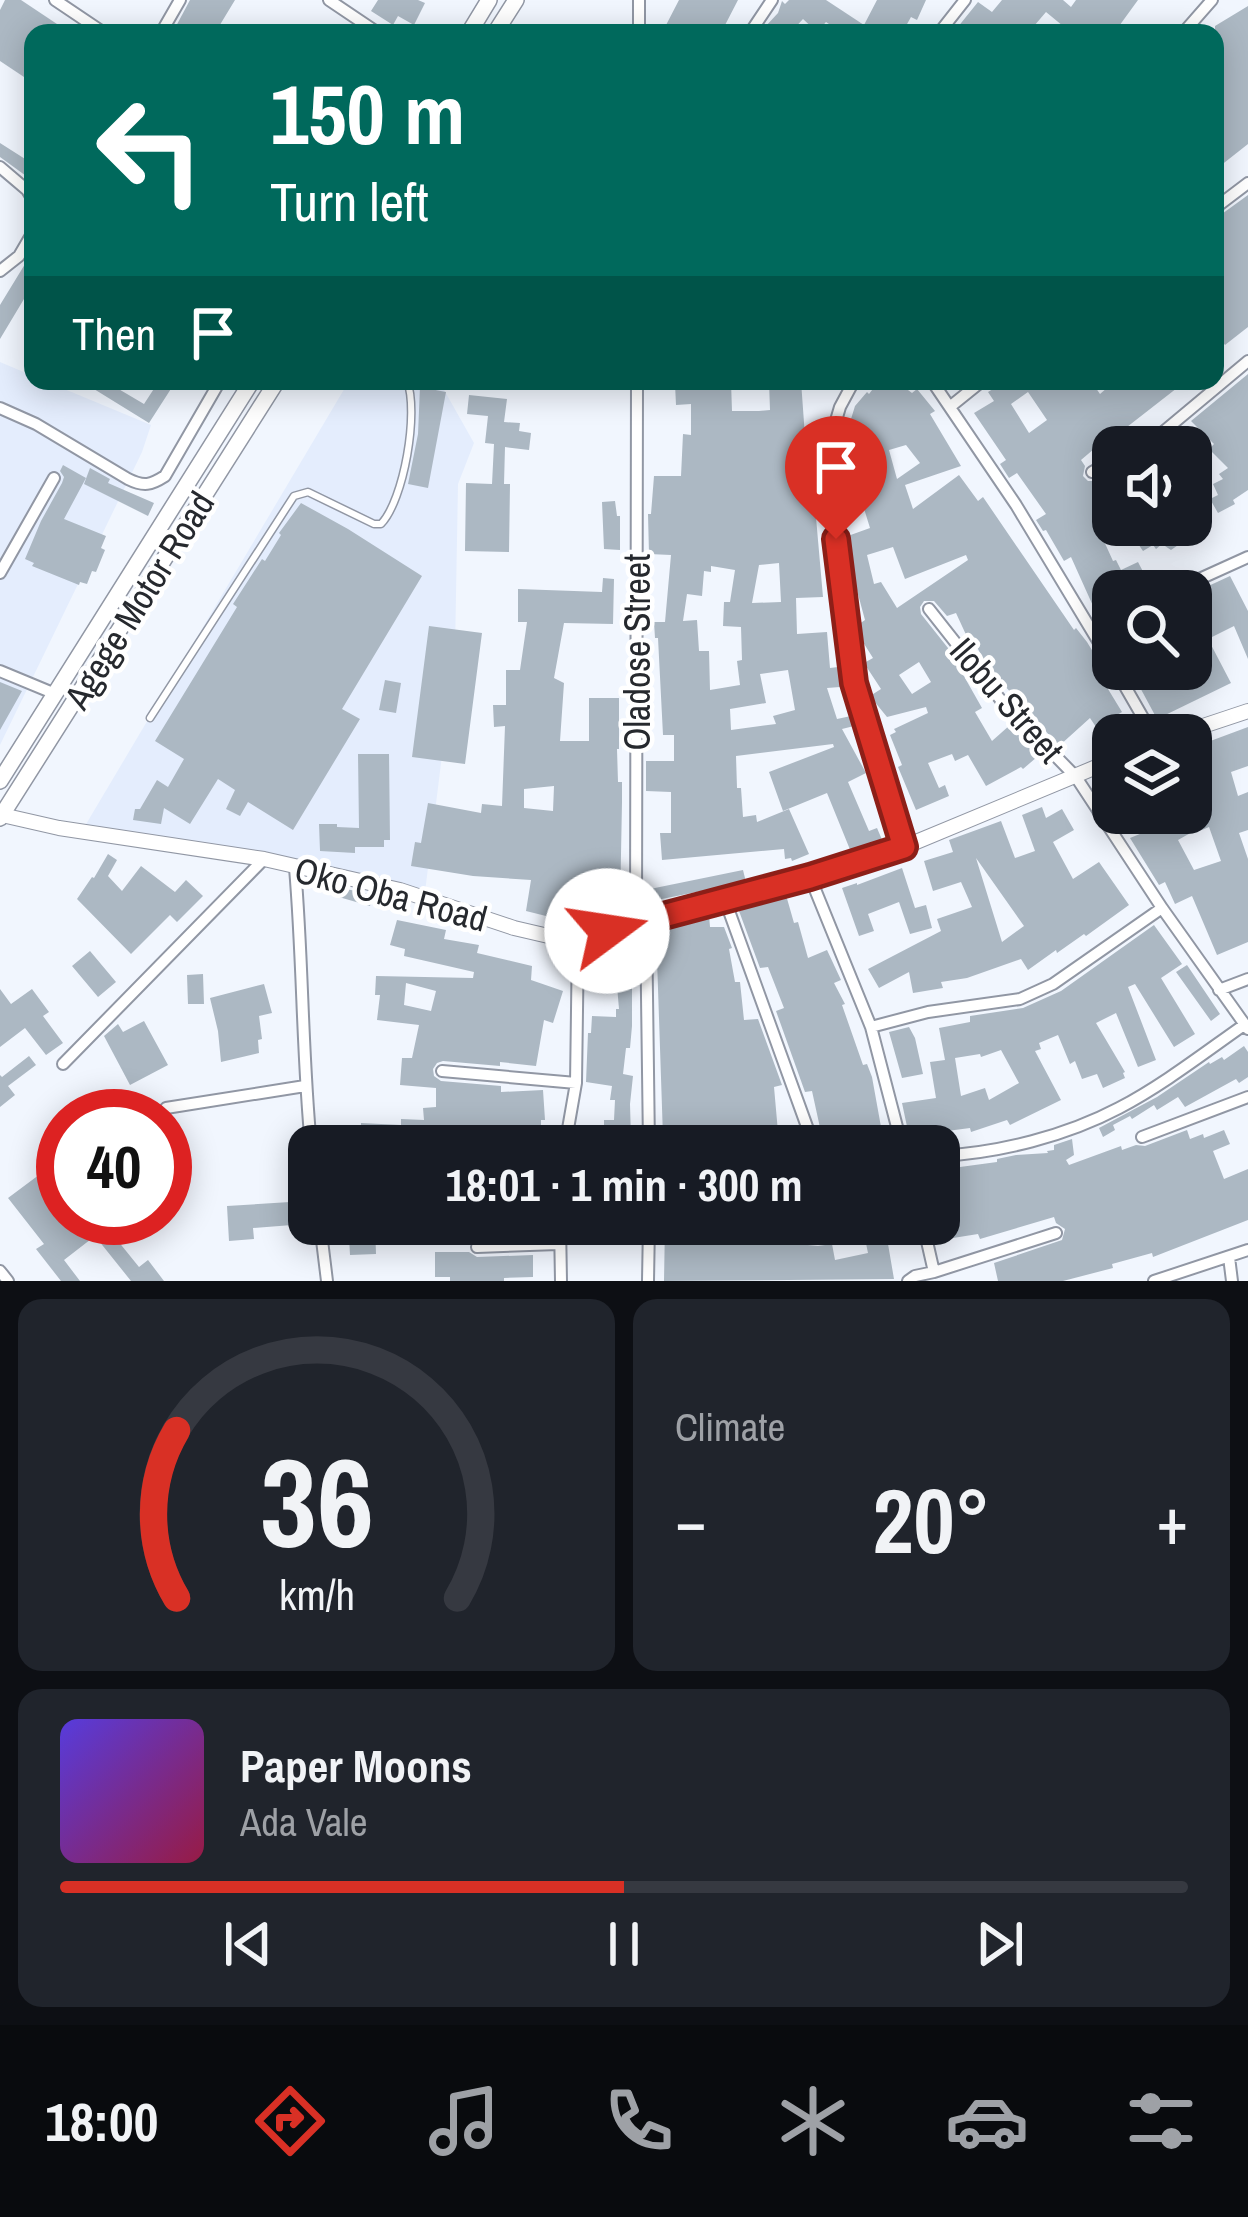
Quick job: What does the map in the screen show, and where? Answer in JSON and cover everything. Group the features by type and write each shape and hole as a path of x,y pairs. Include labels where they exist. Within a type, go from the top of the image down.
{"main road":[{"name":"Agege Motor Road","path":"0,781 246,390"},
{"name":"Agege Motor Road","path":"1,816 271,390"}],"street":[{"path":"55,0 91,24"},
{"path":"328,0 364,24"},
{"path":"946,24 964,0"},
{"path":"1191,24 1211,0"},
{"path":"0,167 24,187"},
{"path":"1224,201 1248,183"},
{"path":"0,271 24,247"},
{"path":"1224,381 1248,361"},
{"path":"0,408 141,485 165,476 215,390"},
{"name":"Oladose Street","path":"637,390 641,922 648,1125"},
{"path":"849,390 830,441 838,571 854,683 904,847"},
{"path":"939,390 1092,631"},
{"path":"951,406 971,390"},
{"path":"1170,426 1213,390"},
{"path":"0,573 54,478"},
{"path":"1212,573 1248,557"},
{"name":"Ilobu Street","path":"929,609 1000,699 1076,778 1246,1027"},
{"path":"0,671 53,693"},
{"path":"1212,723 1248,711"},
{"name":"Oko Oba Road","path":"1,816 264,860 400,890 556,938 578,938 810,877 904,847 1092,770"},
{"path":"63,1064 264,860"},
{"path":"295,868 309,1125"},
{"path":"810,877 871,1027 897,1125"},
{"path":"725,900 806,1125"},
{"path":"871,1027 928,1012 1020,999 1053,984 1162,908"},
{"path":"569,1125 576,1083 578,938"},
{"path":"1219,990 1248,979"},
{"path":"960,1153 1064,1131 1120,1108 1246,1027"},
{"path":"442,1071 576,1083"},
{"path":"192,1104 305,1086"},
{"path":"1142,1138 1248,1097"},
{"path":"908,1281 1057,1233"},
{"path":"323,1245 327,1281"},
{"path":"477,1247 531,1245"},
{"path":"558,1245 561,1281"},
{"path":"648,1281 649,1245"},
{"path":"928,1245 934,1272"},
{"path":"1154,1281 1248,1250"},
{"path":"1229,1257 1232,1281"},
{"path":"0,1271 8,1281"}],"lane":[{"path":"150,718 294,496 308,492 374,524 387,518 400,486 409,438 410,390"}],"shaded area":[{"path":"0,362 24,372 24,390 67,390 151,425 0,745"},
{"path":"344,390 444,390 474,443 458,484 455,651 425,892 79,836"}],"building":[{"path":"5,0 21,0 57,24 24,24 24,77 0,61 0,10"},
{"path":"190,0 235,0 220,24 177,24"},
{"path":"378,0 425,3 414,24 398,16 391,24 371,11"},
{"path":"679,0 738,0 726,24 667,24"},
{"path":"826,0 862,24 808,24 803,19 798,24 768,24 782,1"},
{"path":"877,0 926,0 917,20 911,17 907,24 865,24"},
{"path":"1002,0 1063,0 1071,7 1076,0 1138,0 1121,24 1061,24 1046,12 1036,24 960,24 978,2 992,12"},
{"path":"1248,6 1248,144 1224,163 1224,24 1218,24"},
{"path":"0,143 24,158 24,174 0,157"},
{"path":"1248,195 1248,327 1225,345 1224,344 1224,212"},
{"path":"24,266 24,299 0,339 0,305"},
{"path":"1248,374 1248,490 1218,513 1212,502 1218,495 1213,484 1223,479 1219,474 1228,468 1212,452 1212,426 1196,426 1191,421"},
{"path":"96,390 120,390 144,404 153,390 170,390 149,423"},
{"path":"420,390 446,392 428,488 408,484 418,434"},
{"path":"675,390 731,390 732,411 770,410 769,390 802,390 823,597 796,598 797,634 827,632 830,668 838,667 840,687 827,688 837,719 851,716 854,726 842,729 866,773 848,782 869,831 877,828 883,842 851,852 827,793 783,811 769,772 833,744 736,756 743,817 756,815 757,822 789,809 809,854 792,861 785,859 784,849 662,860 660,833 671,833 671,792 646,791 646,761 674,761 674,735 663,735 654,622 665,622 671,555 649,554 648,514 654,476 681,476 683,434 691,435 691,404 676,405","holes":["779,563 781,602 752,603 759,565","711,566 735,570 730,602 724,602 723,626 741,627 742,660 737,661 740,685 710,690 709,651 699,651 697,620 683,621 687,594 702,596 704,571 711,572","788,670 795,710 773,716 776,724 731,730 730,709 766,703 760,674"]},
{"path":"872,390 918,390 935,411 930,414 961,466 905,485 913,509 959,475 978,501 983,497 1092,650 1092,690 1109,690 1122,712 1092,714 1092,721 1090,718 1059,746 986,665 956,613 947,616 934,601 924,601 921,614 948,648 982,708 975,712 992,741 1010,725 1037,757 986,786 968,755 955,761 952,754 928,763 939,788 945,785 949,796 916,810 890,735 928,713 926,707 887,717 870,696 881,689 864,663 873,658 856,631 865,620 845,537 870,528 849,460 840,462 840,445 855,406","holes":["906,445 920,463 897,479 889,450","893,547 905,579 966,555 968,560 897,608 881,582 874,584 867,555","919,662 931,682 912,694 899,675"]},
{"path":"991,390 1097,390 1100,394 1105,390 1174,390 1128,426 1092,426 1092,451 1081,460 1083,476 1092,481 1092,546 1106,546 1121,570 1092,570 1092,604 1071,557 1064,561 1036,520 1046,514 1017,473 1009,478 1000,464 1006,460 974,413 994,401 988,392","holes":["1028,392 1047,420 1029,433 1011,404"]},
{"path":"469,395 507,399 504,422 520,423 519,431 531,433 529,450 505,447 509,552 465,551 466,483 492,484 494,444 485,443 488,416 467,414"},
{"path":"63,465 86,478 64,519 106,536 101,548 105,550 87,584 79,585 25,559 62,483"},
{"path":"90,468 110,479 108,483 154,503 148,516 84,484"},
{"path":"615,501 620,550 604,549 602,502"},
{"path":"301,503 422,576 342,709 360,719 293,830 248,802 240,816 226,809 235,790 218,779 190,824 164,808 161,824 133,820 135,809 140,809 157,780 168,787 184,759 155,741 237,607 233,604"},
{"path":"1230,576 1248,611 1248,659 1234,626 1212,637 1212,584"},
{"path":"603,578 614,579 613,624 564,623 554,678 564,683 560,741 589,741 589,698 619,698 620,907 610,909 611,915 567,914 566,921 526,911 531,880 411,866 415,842 421,843 428,803 481,813 482,804 502,806 505,726 494,727 493,705 506,705 506,670 520,670 527,622 518,622 518,589 602,592","holes":["554,786 553,811 524,808 524,789"]},
{"path":"429,626 482,633 465,764 412,757"},
{"path":"1212,647 1231,683 1167,714 1154,714 1141,690 1212,690"},
{"path":"385,680 401,683 396,713 379,710"},
{"path":"0,682 22,691 0,730"},
{"path":"1248,727 1248,766 1231,772 1238,796 1248,792 1248,830 1239,833 1248,859 1248,942 1217,955 1192,896 1175,904 1165,882 1159,885 1130,838 1189,834 1178,840 1194,870 1221,861 1211,834 1212,740"},
{"path":"358,754 389,754 390,840 384,840 384,847 355,847 355,853 320,851 319,824 359,828"},
{"path":"1042,807 1046,818 1062,809 1074,830 1053,842 1073,879 1099,862 1129,905 1028,970 1021,959 941,982 943,988 913,993 909,972 879,988 868,969 941,931 937,919 972,907 961,882 933,891 924,861 953,852 949,840 1001,821 1015,858 1035,851 1022,815","holes":["976,858 1024,926 1002,942"]},
{"path":"108,854 117,860 108,876 122,891 141,866 175,892 186,880 203,896 177,922 170,915 131,954 77,899"},
{"path":"902,868 915,908 926,905 932,928 910,934 899,902 868,914 874,931 859,936 842,888"},
{"path":"743,870 746,882 652,901 650,889"},
{"path":"320,883 373,895 370,906 318,891"},
{"path":"786,895 808,958 827,950 841,980 834,983 863,1065 867,1064 872,1077 881,1125 819,1125 812,1091 805,1092 776,1011 784,1008 768,967 760,968 739,911"},
{"path":"709,915 710,927 724,927 732,948 735,982 740,982 744,1020 758,1019 782,1085 774,1087 777,1125 663,1125 656,929"},
{"path":"397,920 446,930 444,939 479,945 477,953 532,966 531,980 563,991 553,1023 544,1020 536,1066 443,1061 433,1069 441,1081 501,1086 501,1092 543,1090 545,1120 541,1125 401,1125 401,1119 424,1120 423,1108 436,1107 436,1088 400,1085 402,1058 412,1058 419,1025 377,1020 376,976 473,978 474,972 404,956 405,949 390,945","holes":["406,983 436,991 431,1011 404,1005"]},
{"path":"1154,925 1182,964 1161,978 1195,1034 1174,1047 1135,984 1128,987 1156,1060 1138,1067 1116,1013 1096,1023 1125,1078 1103,1088 1097,1074 1082,1079 1058,1035 1039,1043 1041,1049 1035,1051 1061,1100 1010,1125 1007,1120 971,1132 970,1128 960,1129 960,1125 907,1125 902,1103 936,1098 930,1062 945,1060 939,1028 970,1022 970,1016 1023,1008 1061,991","holes":["1001,1050 1019,1083 989,1100 985,1088 961,1096 955,1058"]},
{"path":"628,941 632,960 632,1026 623,1074 633,1076 631,1125 604,1125 604,1120 614,1120 612,1086 586,1082 592,1016 616,1017 619,1009 615,963 600,965 596,946"},
{"path":"90,951 116,982 98,997 72,966"},
{"path":"1187,965 1220,1014 1211,1021 1176,972"},
{"path":"203,974 204,1004 188,1004 187,975"},
{"path":"264,984 272,1013 259,1016 259,1053 221,1062 210,998"},
{"path":"0,989 11,1004 32,989 49,1012 43,1016 63,1043 46,1055 25,1028 0,1047"},
{"path":"144,1021 168,1065 130,1085 104,1036 118,1024 123,1032"},
{"path":"909,1027 923,1074 902,1078 889,1032"},
{"path":"1244,1046 1248,1077 1239,1083 1236,1079 1185,1107 1178,1097 1157,1110 1154,1105 1113,1125 1115,1130 1103,1137 1099,1128"},
{"path":"29,1056 36,1065 8,1086 15,1095 0,1107 0,1075"},
{"path":"1187,1130 1190,1139 1224,1130 1230,1144 1213,1151 1224,1179 1248,1169 1248,1220 1153,1257 1152,1253 1063,1281 998,1281 994,1263 1062,1240 1065,1229 1054,1217 980,1239 978,1234 960,1237 960,1167 1048,1153 1054,1145 1072,1139 1074,1155 1066,1160 1069,1165 1121,1146 1122,1150"},
{"path":"36,1177 36,1234 8,1198"},
{"path":"288,1202 288,1225 253,1228 254,1239 229,1241 227,1206"},
{"path":"83,1245 64,1260 80,1281 61,1281 36,1249"},
{"path":"102,1245 121,1245 139,1267 148,1260 164,1281 131,1281"},
{"path":"349,1245 376,1245 376,1254 350,1255"},
{"path":"665,1245 832,1245 835,1260 868,1253 866,1245 888,1245 894,1279 664,1281"},
{"path":"435,1252 469,1252 477,1257 533,1255 533,1277 450,1281 450,1277 435,1277"}],"route":[{"path":"607,931 904,847 854,683 836,539"}]}
